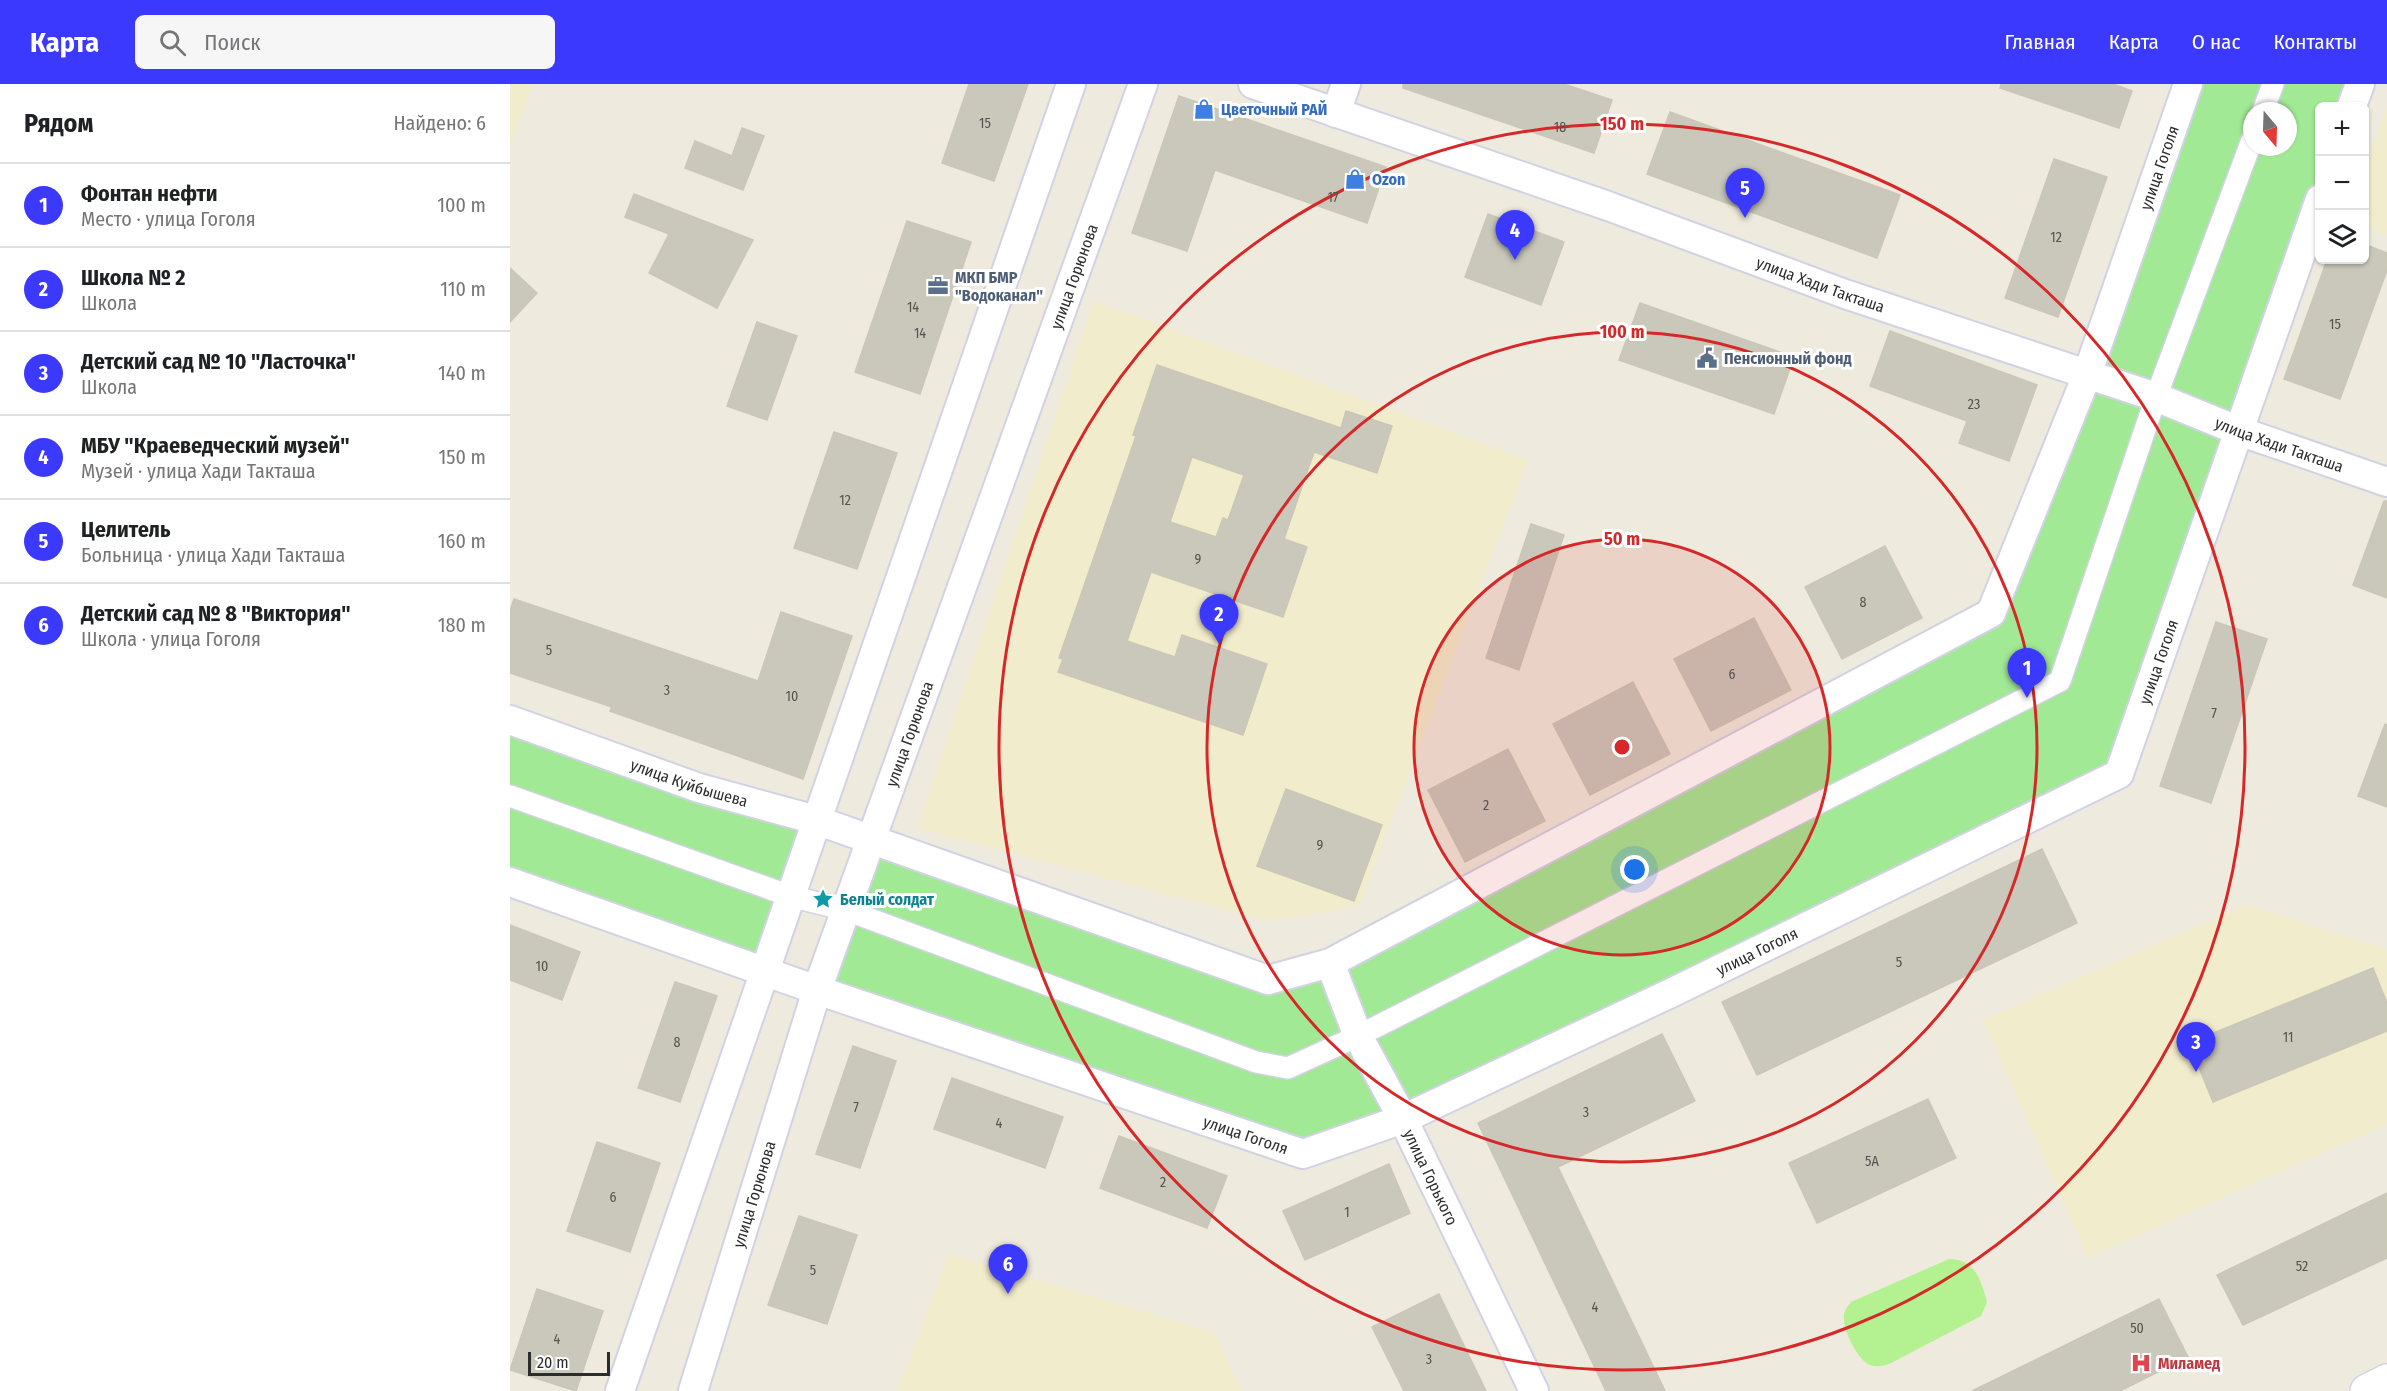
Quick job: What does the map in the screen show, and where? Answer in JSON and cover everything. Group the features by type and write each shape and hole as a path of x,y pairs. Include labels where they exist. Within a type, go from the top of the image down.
{"street":[{"path":"620,1391 1071,84"},
{"name":"улица Горюнова","path":"693,1391 817,990 1143,84"},
{"name":"улица Хади Такташа","path":"1253,84 1608,206 1845,294 2156,397 2239,431 2387,482"},
{"path":"1336,113 1346,84"},
{"name":"улица Гоголя","path":"872,840 1268,980 1330,963 1991,613 2087,375 2188,84"},
{"path":"2266,102 2273,84"},
{"path":"2353,102 2360,84"},
{"path":"510,796 790,896 846,910 1256,1062 1288,1068 1358,1036 2060,681 2156,397 2246,156"},
{"name":"улица Гоголя","path":"817,990 1303,1154 1403,1119 1683,987 2119,774 2315,210"},
{"name":"улица Куйбышева","path":"510,720 699,788 816,820 872,840"},
{"path":"510,882 817,990"},
{"name":"улица Горького","path":"1330,963 1358,1036 1403,1119 1534,1391"},
{"path":"2367,1391 2387,1381"}],"shaded area":[{"path":"510,84 533,84 510,147"},
{"path":"2387,107 2387,235 2369,229 2369,158"},
{"path":"1094,301 1528,460 1359,906 1268,921 917,828"},
{"path":"2246,905 2387,949 2387,1124 2088,1258 1983,1020"},
{"path":"949,1254 1215,1333 1241,1391 897,1391"}],"green space":[{"path":"2188,84 2360,84 2353,102 2315,102 2315,210 2119,774 1303,1154 817,990 872,840 1268,980 1991,613"},
{"path":"510,720 816,820 764,970 510,882"},
{"path":"1949,1259 1965,1263 1976,1272 1987,1302 1981,1316 1888,1364 1874,1366 1864,1361 1852,1344 1846,1330 1844,1316 1851,1302"}],"building":[{"path":"969,84 1028,84 994,181 942,163"},
{"path":"1403,84 1564,84 1612,100 1594,153 1403,88"},
{"path":"2001,84 2113,84 2132,91 2119,128 2000,88"},
{"path":"1179,96 1386,167 1367,223 1215,170 1187,251 1132,233"},
{"path":"1670,112 1900,195 1877,258 1647,174"},
{"path":"742,128 764,136 743,190 685,168 695,141 732,156"},
{"path":"2054,159 2107,177 2058,317 2005,298"},
{"path":"634,194 753,240 717,308 649,273 669,234 625,217"},
{"path":"1488,214 1564,242 1541,305 1465,277"},
{"path":"907,221 971,242 920,394 855,372"},
{"path":"2369,246 2387,253 2387,270 2340,399 2284,379 2326,264 2369,264"},
{"path":"510,268 537,293 510,322"},
{"name":"Пенсионный фонд","path":"1640,303 1794,357 1774,414 1619,360"},
{"path":"757,322 797,336 767,420 727,406"},
{"path":"1890,331 2037,385 2009,461 1959,443 1967,421 1870,386"},
{"path":"1157,365 1341,428 1346,411 1392,426 1377,473 1314,452 1284,539 1307,547 1283,617 1151,572 1127,641 1175,657 1182,635 1267,664 1243,735 1058,672 1063,659 1059,658 1136,436 1133,435","holes":["1192,457 1244,475 1228,520 1223,518 1216,537 1170,522"]},
{"path":"834,432 897,453 857,569 794,548"},
{"path":"2384,501 2387,501 2387,598 2353,585"},
{"path":"1531,524 1564,535 1519,670 1486,658"},
{"path":"1885,546 1922,618 1842,659 1805,587"},
{"path":"514,599 758,681 781,612 852,636 803,779 610,711 612,707 510,673 510,611"},
{"path":"1754,618 1791,690 1711,731 1674,659"},
{"path":"2216,622 2267,639 2211,803 2160,786"},
{"path":"1633,682 1670,754 1590,795 1553,724"},
{"path":"2385,724 2387,725 2387,807 2358,796"},
{"path":"1508,749 1545,821 1465,862 1428,790"},
{"path":"1286,789 1382,825 1354,901 1257,866"},
{"path":"2042,849 2077,923 1757,1075 1722,1002"},
{"path":"510,925 580,952 562,1000 510,980"},
{"path":"2373,968 2387,1003 2387,1031 2213,1102 2189,1043"},
{"path":"675,982 717,996 680,1102 638,1088"},
{"path":"1662,1034 1695,1101 1558,1167 1665,1391 1606,1391 1478,1123"},
{"path":"853,1046 896,1061 860,1168 816,1154"},
{"path":"952,1078 1063,1117 1045,1168 934,1129"},
{"path":"1928,1099 1956,1158 1817,1223 1789,1163"},
{"path":"1119,1136 1227,1176 1207,1228 1100,1188"},
{"path":"597,1142 660,1163 630,1252 567,1231"},
{"path":"1389,1164 1410,1213 1305,1260 1283,1211"},
{"path":"2387,1193 2387,1258 2243,1325 2217,1275"},
{"path":"799,1216 857,1235 827,1324 768,1305"},
{"path":"537,1289 603,1311 576,1391 510,1370"},
{"path":"1439,1294 1486,1391 1404,1391 1372,1327"},
{"path":"2159,1299 2188,1357 2120,1391 1972,1391"}],"place":[{"name":"Цветочный РАЙ","path":"1204,109"},
{"name":"Ozon","path":"1355,179"},
{"name":"Целитель","path":"1745,218"},
{"name":"МБУ \"Краеведческий музей\"","path":"1515,260"},
{"name":"МКП БМР \"Водоканал\"","path":"938,286"},
{"name":"Пенсионный фонд","path":"1707,358"},
{"name":"Школа № 2","path":"1219,644"},
{"name":"Фонтан нефти","path":"2027,698"},
{"name":"Белый солдат","path":"823,899"},
{"name":"Детский сад № 10 \"Ласточка\"","path":"2196,1072"},
{"name":"Детский сад № 8 \"Виктория\"","path":"1008,1294"},
{"name":"Миламед","path":"2141,1363"}]}
